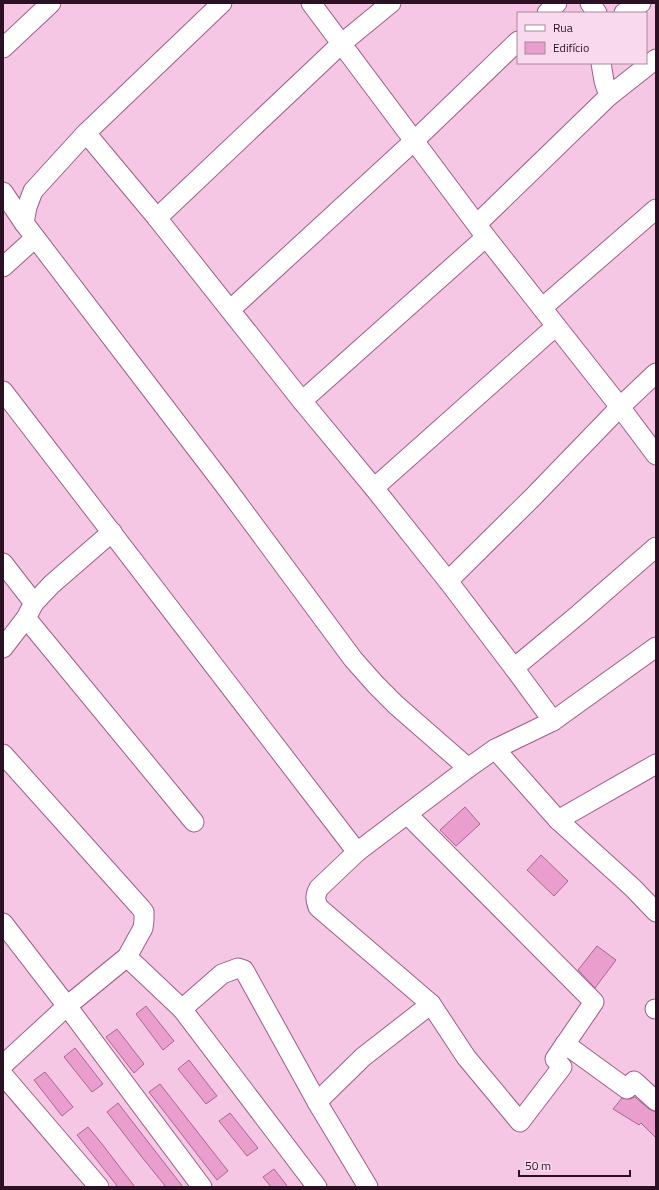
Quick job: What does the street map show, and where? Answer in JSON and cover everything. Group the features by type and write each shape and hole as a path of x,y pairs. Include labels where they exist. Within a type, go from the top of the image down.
{"street":[{"path":"3,48 51,3"},
{"path":"24,223 27,206 33,191 86,133 222,3"},
{"path":"311,3 482,231 656,455"},
{"path":"157,218 341,44 391,3"},
{"path":"548,12 557,3"},
{"path":"589,3 597,12"},
{"path":"626,12 641,3"},
{"path":"230,310 414,141 517,42"},
{"path":"302,401 482,231 609,96 656,59"},
{"path":"601,64 604,81 609,96"},
{"path":"86,133 157,218 302,401 448,581 553,721"},
{"path":"3,192 35,238 225,486 353,659 396,705 468,768"},
{"path":"542,308 656,209"},
{"path":"3,267 35,238"},
{"path":"374,488 556,326"},
{"path":"448,581 534,497 620,407 656,372"},
{"path":"3,391 357,852"},
{"path":"3,648 52,584 112,532"},
{"path":"514,668 656,547"},
{"path":"3,563 30,611 194,822"},
{"path":"406,814 594,1002 555,1059 562,1067 520,1122 466,1057 431,1004 318,906 315,901 315,894 319,888 357,852 406,814 468,768 495,749 553,721 656,647"},
{"path":"495,749 558,820 633,888 656,912"},
{"path":"3,754 144,912 143,928 127,957 67,1006 3,1065"},
{"path":"558,820 656,764"},
{"path":"3,923 202,1187"},
{"path":"127,957 182,1009 317,1187"},
{"path":"182,1009 222,974 238,968 244,970 317,1102 368,1187"},
{"path":"317,1102 363,1057 431,1004"},
{"path":"565,1044 628,1089 634,1082 656,1101"},
{"path":"3,1075 99,1187"}],"building":[{"path":"465,807 480,824 456,846 440,830"},
{"path":"541,855 568,881 554,896 527,870"},
{"path":"597,946 616,960 595,988 578,970"},
{"path":"146,1006 174,1041 163,1050 136,1014"},
{"path":"117,1029 144,1064 134,1073 106,1037"},
{"path":"75,1048 103,1084 92,1092 64,1057"},
{"path":"189,1060 217,1096 206,1104 178,1069"},
{"path":"45,1072 73,1107 62,1116 34,1080"},
{"path":"160,1084 228,1171 217,1180 149,1092"},
{"path":"635,1097 649,1109 656,1112 656,1138 641,1123 639,1125 613,1109 622,1098 630,1099"},
{"path":"118,1103 183,1187 166,1187 141,1156 107,1112"},
{"path":"230,1113 258,1148 247,1156 219,1121"},
{"path":"88,1127 135,1187 118,1187 77,1135"},
{"path":"274,1169 288,1187 271,1187 263,1177"}]}
